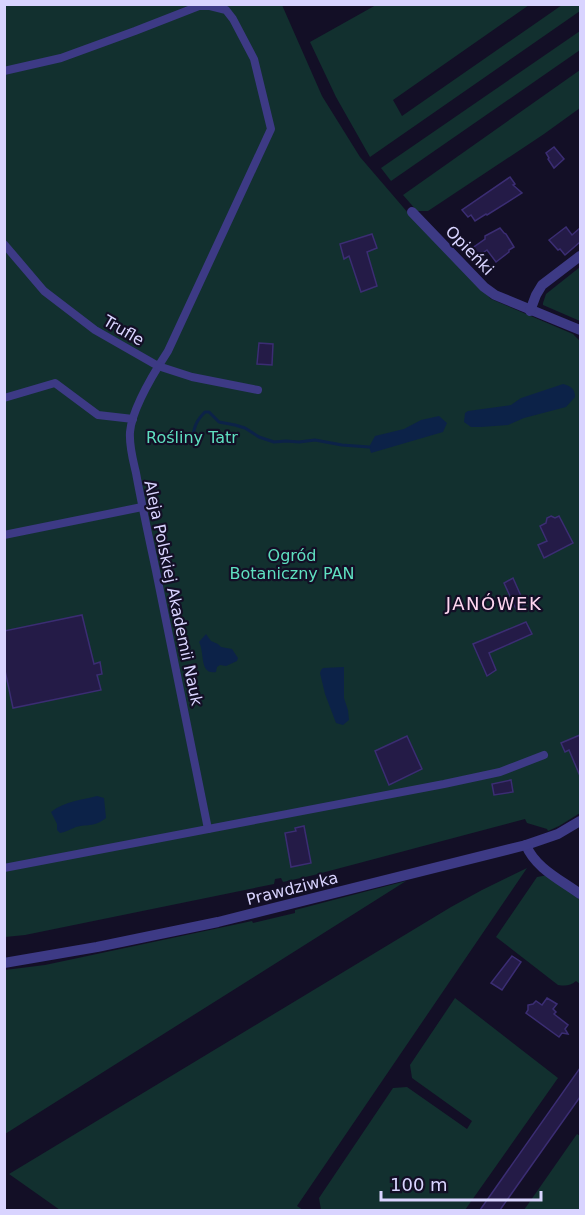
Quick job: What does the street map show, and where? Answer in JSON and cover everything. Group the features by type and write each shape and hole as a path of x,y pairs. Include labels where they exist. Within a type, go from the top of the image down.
{"street":[{"name":"Aleja Polskiej Akademii Nauk","path":"4,71 62,58 199,6 226,10 254,59 271,129 168,351 133,419 130,432 130,444 142,507 208,829"},
{"name":"Opieńki","path":"412,212 484,287 495,295 580,330"},
{"name":"Trufle","path":"4,244 44,291 95,330 159,366 192,377 258,390"},
{"path":"530,311 542,285 580,256"},
{"path":"4,398 55,382 98,415 133,419"},
{"path":"4,535 142,507"},
{"path":"4,868 500,772 544,754"},
{"name":"Prawdziwka","path":"4,963 97,948 218,922 526,845 558,834 580,821"},
{"path":"526,845 538,864 580,894"}],"green space":[{"name":"Ogród Botaniczny PAN","path":"4,5 282,5 322,96 360,157 409,214 491,299 573,334 580,341 580,813 548,831 527,823 525,819 314,875 283,882 281,878 275,879 274,884 25,935 5,937"},
{"path":"376,5 529,5 393,100 402,116 562,5 580,5 580,11 370,157 336,97 310,42"},
{"path":"580,31 580,50 391,181 381,168"},
{"path":"580,70 580,108 544,134 428,211 417,211 403,195"},
{"path":"580,267 580,321 543,303 546,294"},
{"path":"527,868 297,1206 303,1210 60,1210 9,1174 451,907"},
{"path":"548,875 580,900 580,984 576,981 568,985 558,985 496,937 537,877"},
{"path":"406,881 5,1134 5,970 45,965 252,921 253,923"},
{"path":"455,998 558,1078 465,1210 321,1210 319,1198 393,1088 407,1087 467,1129 472,1121 412,1078 410,1065"},
{"path":"577,1134 580,1136 580,1210 524,1210"}],"water":[{"path":"563,384 572,388 575,394 566,407 524,418 508,425 471,427 464,422 465,413 468,411 511,405 521,398"},
{"path":"439,416 447,423 443,432 371,453 369,447 375,436 404,429 421,420"},
{"path":"206,634 211,641 221,647 232,649 238,658 237,661 226,666 220,665 216,672 207,670 199,642"},
{"path":"344,667 344,698 349,720 343,725 336,723 320,673 323,668"},
{"path":"97,796 104,798 106,818 95,824 76,827 62,833 57,830 57,824 51,812 67,803"}],"building":[{"path":"554,147 564,159 554,168 546,153"},
{"path":"510,177 515,184 513,185 522,193 475,221 471,215 468,217 462,210"},
{"path":"566,227 572,235 580,228 580,242 565,255 549,240"},
{"path":"500,228 514,247 496,262 487,250 477,257 471,249 485,239 485,236"},
{"path":"372,234 377,248 367,252 377,286 361,292 349,256 344,259 340,244"},
{"path":"259,343 273,344 272,365 257,364"},
{"path":"551,516 555,518 559,516 573,543 544,558 538,545 547,541 540,526 546,523 547,518"},
{"path":"513,578 525,605 516,609 504,583"},
{"path":"82,615 94,664 100,662 102,674 97,675 101,690 13,708 4,666 4,631"},
{"path":"526,622 532,634 489,653 496,670 487,676 473,644"},
{"path":"580,735 580,776 569,750 565,752 561,743"},
{"path":"407,736 422,769 389,785 375,751"},
{"path":"511,780 513,792 494,795 492,784"},
{"path":"304,826 311,863 291,867 285,833 296,831 295,828"},
{"path":"512,956 521,962 502,990 491,983"},
{"path":"547,998 557,1004 553,1009 556,1012 554,1014 568,1025 565,1029 568,1034 562,1033 559,1037 526,1013 528,1005 536,1001 542,1005"},
{"path":"580,1068 580,1097 500,1210 480,1210"}],"waterway":[{"path":"193,437 198,421 205,412 209,412 219,422 245,428 259,437 274,442 315,440 369,447"}],"district":[{"name":"JANÓWEK","path":"494,604"}],"park label":[{"name":"Rośliny Tatr","path":"192,437"}]}
